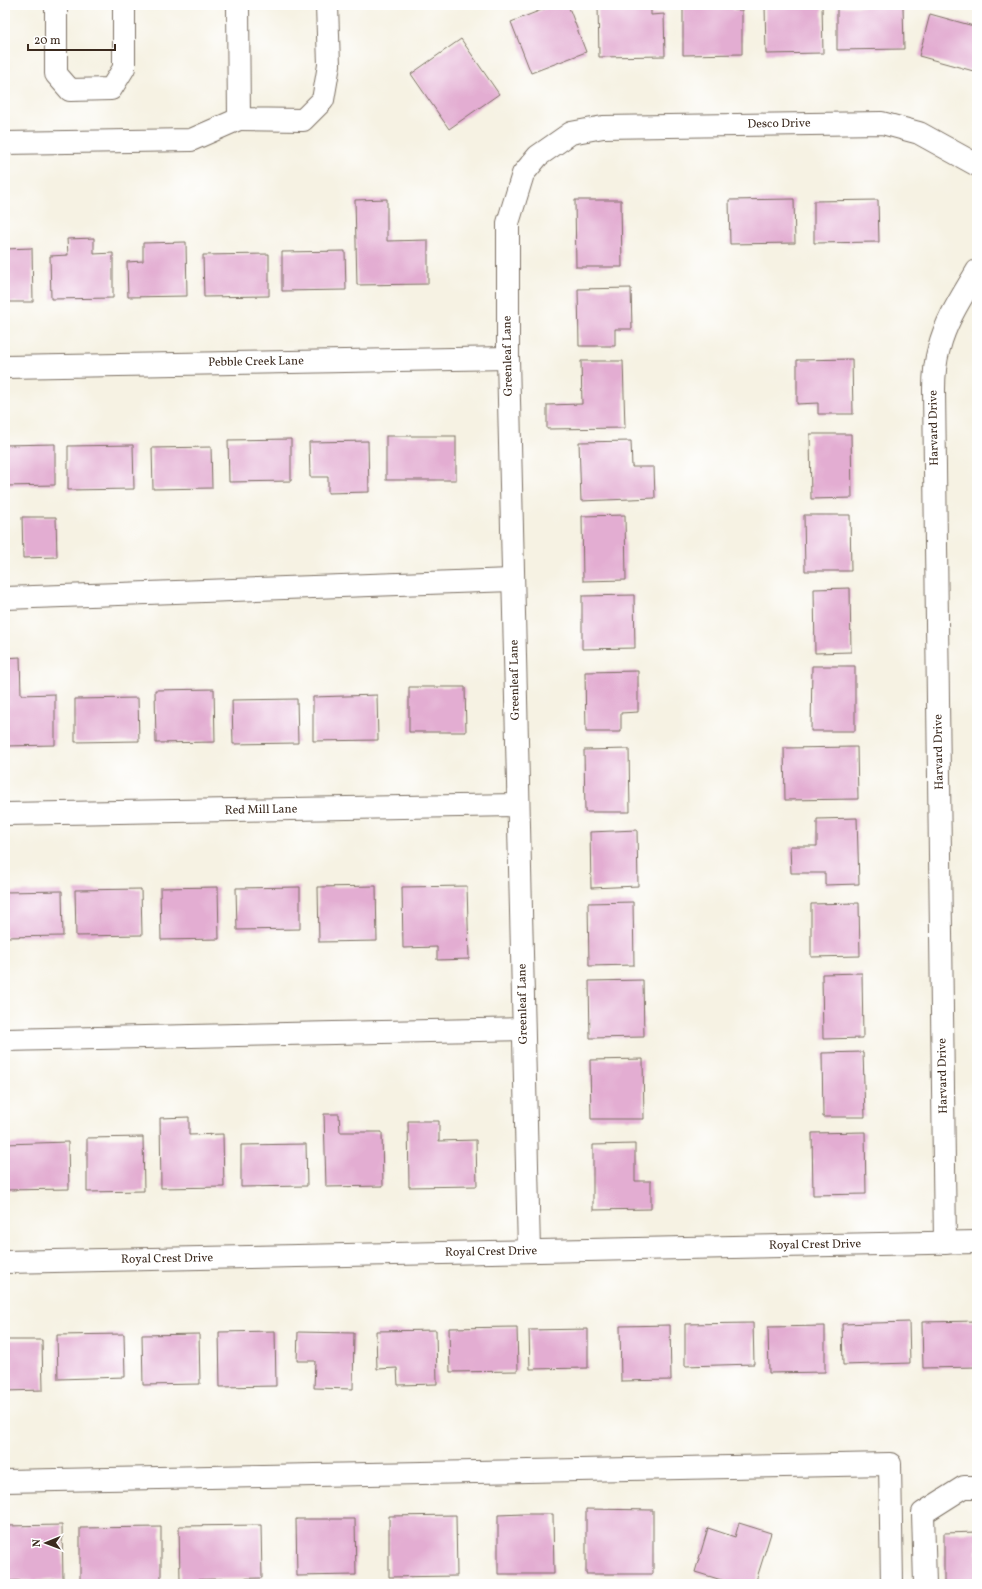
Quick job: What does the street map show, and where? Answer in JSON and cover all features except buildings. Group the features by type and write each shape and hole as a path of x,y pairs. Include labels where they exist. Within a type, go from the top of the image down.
{"street":[{"path":"56,5 56,74 70,90 111,89 124,68 124,5"},
{"path":"238,5 239,119"},
{"path":"5,143 191,140 239,119 303,120 323,100 329,65 328,5"},
{"name":"Desco Drive","path":"572,133 603,127 882,123 919,133 977,165"},
{"name":"Greenleaf Lane","path":"529,1251 512,580 508,358 508,223 523,174 538,156 572,133"},
{"name":"Harvard Drive","path":"945,1242 934,390 935,367 939,347 950,316 977,271"},
{"name":"Pebble Creek Lane","path":"5,367 508,358"},
{"path":"5,598 512,580"},
{"name":"Red Mill Lane","path":"5,814 517,805"},
{"path":"5,1040 523,1029"},
{"name":"Royal Crest Drive","path":"5,1262 977,1242"},
{"path":"5,1481 890,1464 892,1584"},
{"path":"925,1584 923,1513 964,1487 977,1487"}]}
